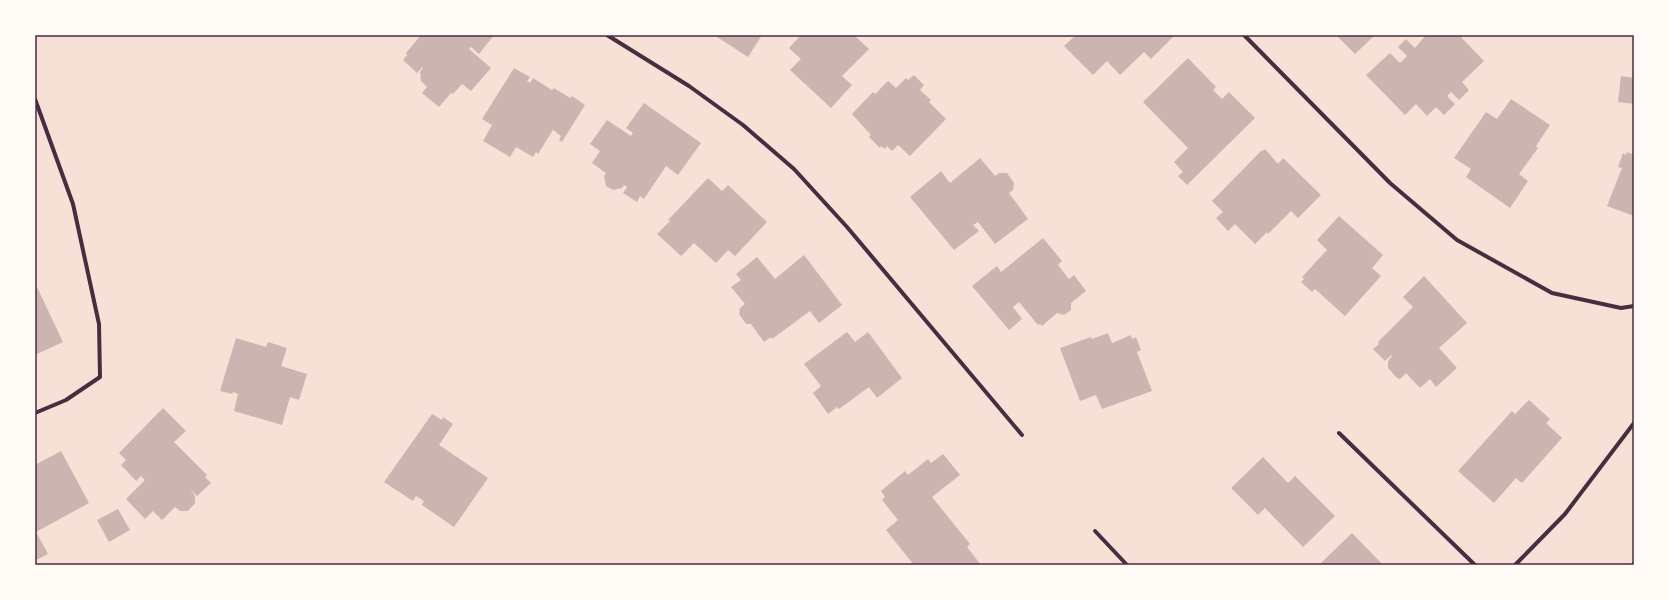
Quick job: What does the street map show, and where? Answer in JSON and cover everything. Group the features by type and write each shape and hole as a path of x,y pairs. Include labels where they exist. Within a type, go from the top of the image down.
{"street":[{"path":"607,35 689,86 743,125 794,169 847,227 1022,435"},
{"path":"1244,35 1390,183 1457,240 1552,293 1621,308 1634,306"},
{"path":"35,99 73,204 99,324 100,377 66,400 35,413"},
{"path":"1515,565 1565,514 1634,424"},
{"path":"1339,433 1475,565"},
{"path":"1095,531 1127,565"}],"building":[{"path":"421,35 494,35 479,54 471,47 469,49 491,68 471,91 462,84 453,94 451,93 439,107 422,93 427,87 421,81 420,71 423,68 422,67 417,73 403,60 407,55 406,53"},
{"path":"714,35 762,35 748,57"},
{"path":"801,35 858,35 856,37 869,49 842,76 852,85 831,108 790,70 801,59 789,48"},
{"path":"1076,35 1174,36 1151,59 1144,52 1120,75 1107,61 1093,75 1064,46"},
{"path":"1336,35 1375,35 1355,54"},
{"path":"1426,35 1459,35 1484,61 1462,82 1469,90 1459,100 1451,92 1447,96 1455,104 1444,115 1436,107 1427,116 1416,104 1405,115 1366,75 1390,53 1400,63 1407,56 1398,47 1406,39 1415,48"},
{"path":"1188,58 1216,87 1213,90 1222,99 1229,92 1255,118 1187,185 1178,176 1183,172 1174,162 1188,148 1143,102"},
{"path":"514,68 530,77 527,81 530,83 533,78 552,90 554,88 570,98 572,96 585,105 562,142 559,140 561,136 553,130 538,154 536,152 533,157 516,147 510,157 483,141 492,125 482,119"},
{"path":"914,75 924,85 920,90 931,100 929,102 946,119 910,156 898,145 892,151 887,146 885,149 881,146 880,148 869,137 871,135 852,114 873,92 875,94 888,81 896,88 906,78 908,80"},
{"path":"1621,76 1634,78 1634,104 1618,102"},
{"path":"1511,99 1550,125 1536,146 1538,148 1519,174 1528,181 1510,208 1466,177 1471,169 1454,158 1486,112 1497,119"},
{"path":"644,103 701,143 678,175 666,166 644,199 640,196 637,202 623,193 627,187 624,185 622,188 613,190 606,186 604,176 606,173 592,163 600,151 590,144 607,120 631,136 633,133 626,128"},
{"path":"1265,149 1278,164 1283,158 1321,195 1298,218 1291,211 1268,234 1267,232 1255,244 1235,224 1228,231 1216,218 1223,212 1212,201 1262,150 1263,151"},
{"path":"1627,152 1634,155 1634,216 1607,206 1622,168 1618,167 1623,153 1626,155"},
{"path":"980,158 995,176 999,173 1007,173 1014,183 1013,190 1009,193 1028,219 995,244 978,222 973,225 979,231 954,250 910,197 941,171 950,183"},
{"path":"708,178 722,191 728,185 767,222 735,256 728,250 716,263 694,243 681,256 657,234 670,221 668,220"},
{"path":"1339,216 1383,255 1372,268 1381,276 1345,316 1315,289 1312,292 1301,282 1304,279 1302,277 1327,250 1317,240"},
{"path":"1043,238 1062,261 1058,265 1069,279 1074,275 1086,291 1071,303 1071,310 1064,315 1057,313 1042,326 1040,324 1038,325 1019,302 1013,307 1022,319 1009,330 972,286 997,266 1001,272"},
{"path":"804,255 842,305 819,323 810,311 772,339 771,337 764,342 751,324 746,324 739,314 740,308 745,304 731,287 741,280 736,274 757,257 775,279"},
{"path":"1424,276 1467,323 1439,348 1457,368 1436,387 1430,379 1420,388 1406,373 1400,379 1397,378 1388,368 1388,361 1392,356 1391,355 1385,361 1373,349 1379,344 1378,342 1413,307 1403,297"},
{"path":"37,287 63,342 35,355 35,288"},
{"path":"847,332 855,342 868,332 902,378 877,398 869,387 839,409 837,407 828,414 813,393 821,386 804,364"},
{"path":"1108,333 1112,343 1131,335 1132,339 1136,337 1141,350 1137,352 1152,391 1102,409 1096,395 1080,401 1060,348 1091,337 1092,339"},
{"path":"236,338 266,347 268,342 287,348 281,366 307,374 299,400 290,397 282,425 234,411 238,394 220,391"},
{"path":"1529,400 1550,419 1546,423 1562,438 1522,483 1516,478 1494,503 1458,471 1512,411 1515,414"},
{"path":"163,408 186,431 174,442 207,475 205,477 211,483 197,496 190,489 195,496 195,503 188,511 180,511 175,507 162,520 153,511 145,519 126,499 145,480 141,476 136,481 121,465 126,460 119,453"},
{"path":"432,414 442,420 443,417 453,424 439,445 488,478 454,527 422,505 424,501 416,496 413,501 384,482"},
{"path":"61,451 89,503 36,532 48,554 36,560 35,465"},
{"path":"943,454 960,475 932,497 970,544 967,547 981,565 914,565 886,530 898,520 882,500 885,497 881,491 905,471 908,475 928,459 931,463"},
{"path":"1263,457 1288,483 1295,476 1335,516 1303,547 1265,508 1258,515 1231,488"},
{"path":"118,509 130,530 109,542 97,520"},
{"path":"1352,533 1383,565 1320,564"}]}
